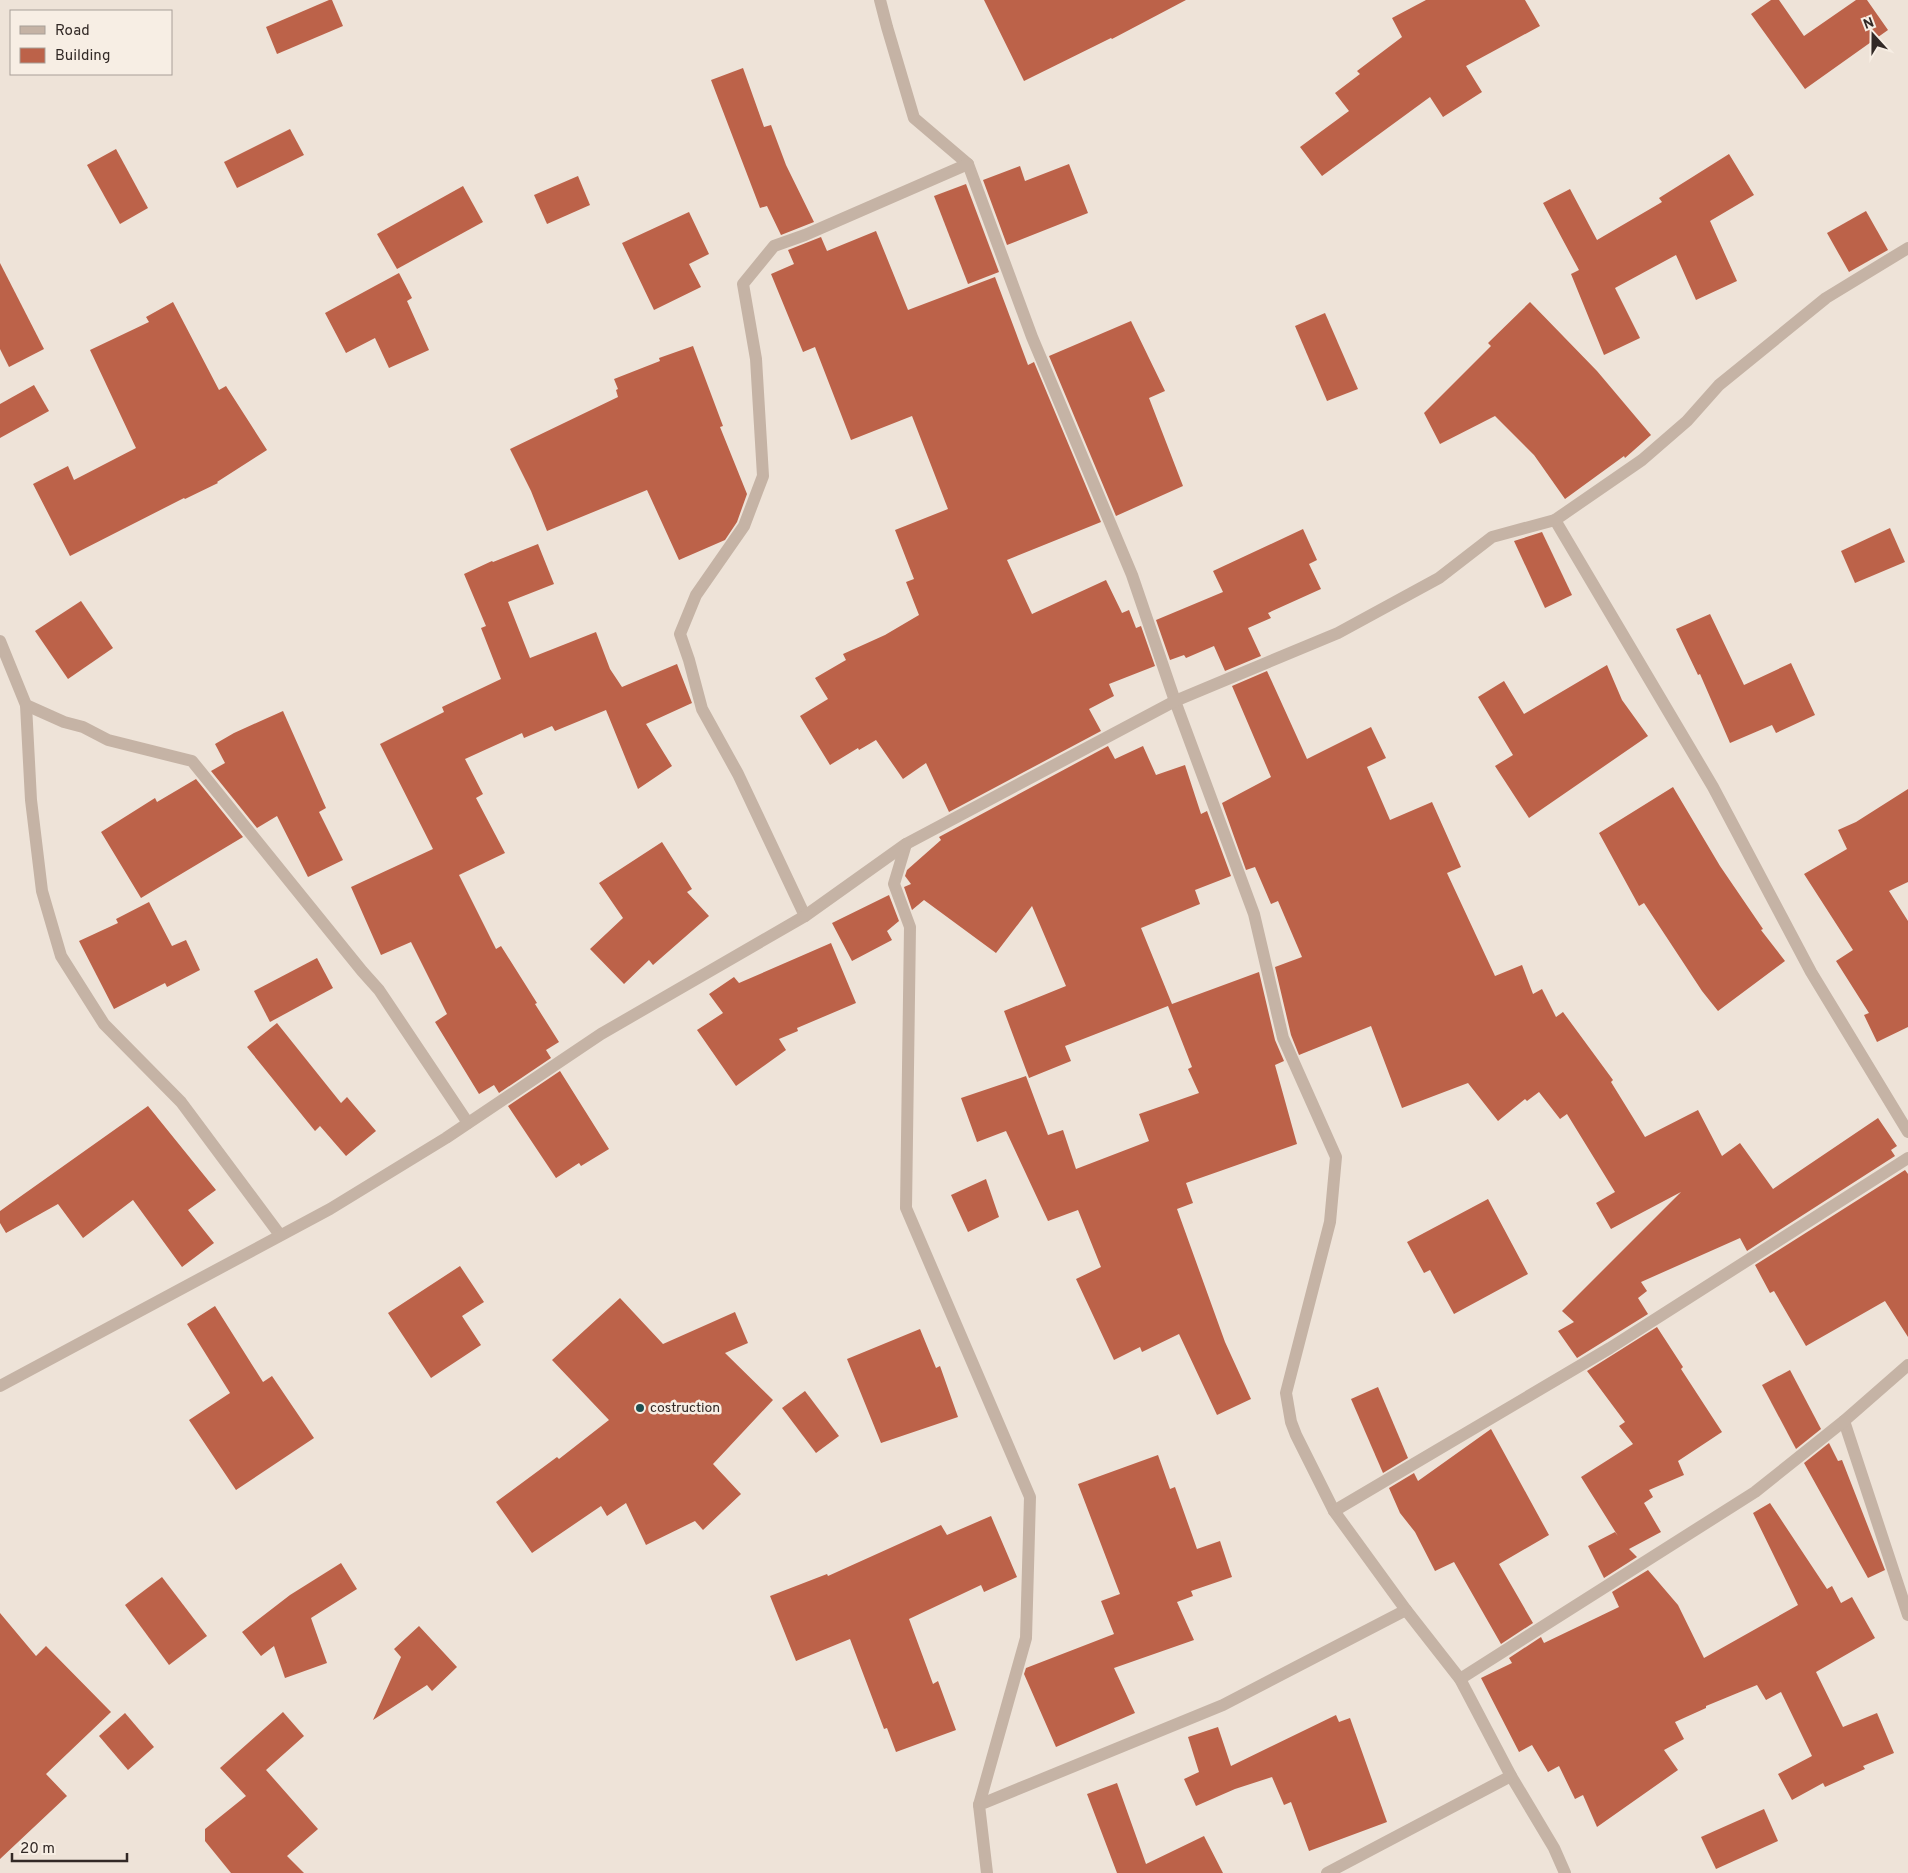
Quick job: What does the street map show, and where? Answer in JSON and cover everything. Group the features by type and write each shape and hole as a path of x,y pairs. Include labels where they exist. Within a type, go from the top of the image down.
{"street":[{"path":"880,0 914,118 968,164 1032,337 1132,575 1175,701 1254,914 1283,1038 1336,1157 1330,1222 1286,1393 1291,1422 1334,1511 1406,1610 1460,1679 1511,1776 1554,1848 1565,1873"},
{"path":"805,916 738,774 702,709 680,634 696,594 744,526 764,476 756,359 743,284 774,246 805,235 968,164"},
{"path":"0,1386 330,1208 446,1138 601,1034 805,916 906,844 1175,701 1338,633 1439,578 1492,537 1555,520 1642,460 1687,421 1719,385 1826,298 1908,248"},
{"path":"1555,520 1713,787 1811,972 1908,1132"},
{"path":"0,641 26,704 31,800 42,892 61,956 104,1024 181,1102 280,1235"},
{"path":"26,704 64,722 83,727 108,740 192,761 379,990 468,1123"},
{"path":"906,844 894,884 910,927 906,1208 1030,1497 1026,1638 979,1805 987,1873"},
{"path":"1334,1511 1610,1348 1908,1158"},
{"path":"1460,1679 1755,1492 1844,1421 1908,1366"},
{"path":"1844,1421 1908,1615"},
{"path":"979,1805 1223,1705 1406,1610"},
{"path":"1327,1873 1511,1776"}],"building":[{"path":"332,0 343,26 277,54 266,27"},
{"path":"984,0 1186,0 1112,39 1024,81"},
{"path":"1426,0 1525,0 1540,26 1466,66 1482,92 1443,117 1430,97 1322,176 1300,147 1349,111 1335,93 1360,74 1357,71 1402,37 1392,18"},
{"path":"1771,0 1779,0 1804,36 1856,0 1867,0 1888,30 1805,89 1751,14"},
{"path":"743,68 764,127 771,125 786,165 814,222 781,235 767,206 760,208 711,80"},
{"path":"290,129 304,155 237,188 224,162"},
{"path":"116,149 148,208 120,224 87,165"},
{"path":"1729,154 1754,195 1710,221 1737,281 1696,300 1676,255 1615,288 1640,338 1604,355 1571,274 1579,270 1543,203 1570,189 1597,240 1662,202 1659,198"},
{"path":"1069,164 1088,213 1007,245 983,180 1020,166 1025,181"},
{"path":"578,176 590,205 547,224 534,195"},
{"path":"966,184 999,272 968,284 934,196"},
{"path":"463,186 483,222 397,269 377,234"},
{"path":"1866,211 1888,250 1849,272 1827,233"},
{"path":"689,212 709,254 689,264 701,287 654,310 622,243"},
{"path":"876,231 908,310 995,277 1028,365 1034,362 1101,522 1007,560 1032,614 1106,580 1122,613 1129,610 1136,628 1141,626 1155,666 1109,684 1114,696 1089,709 1101,731 949,812 926,763 903,779 876,740 859,750 858,748 830,765 800,716 828,699 815,678 846,660 843,654 885,635 919,615 906,582 914,579 895,530 948,509 912,416 851,440 815,347 803,352 771,274 794,264 788,250 821,237 827,251"},
{"path":"0,263 44,349 9,367 0,349"},
{"path":"399,273 412,298 407,301 429,350 389,368 375,338 346,353 325,313"},
{"path":"173,302 219,390 226,386 267,450 218,483 184,498 70,556 33,484 68,466 74,480 136,448 90,350 149,322 146,317"},
{"path":"1530,302 1597,371 1651,435 1625,458 1624,456 1565,499 1534,455 1495,416 1440,444 1424,413 1491,346 1488,343"},
{"path":"1325,313 1358,389 1327,401 1295,326"},
{"path":"1131,321 1165,391 1149,398 1183,486 1116,516 1049,356"},
{"path":"693,346 723,426 720,427 747,494 737,522 725,540 679,560 647,490 547,531 531,491 510,449 618,397 616,390 618,389 614,379 660,361 659,358"},
{"path":"34,385 49,411 0,438 0,404"},
{"path":"1890,528 1905,562 1855,583 1841,551"},
{"path":"1303,529 1317,560 1309,564 1321,589 1268,613 1271,618 1248,628 1261,656 1225,671 1214,646 1186,658 1184,655 1170,660 1156,620 1223,592 1213,571"},
{"path":"1542,532 1572,595 1545,608 1514,541"},
{"path":"538,544 554,584 508,602 530,658 596,632 610,669 622,687 677,664 692,703 646,724 672,766 638,789 606,710 555,731 552,726 524,738 522,733 465,759 483,794 476,798 505,853 459,875 496,949 501,946 559,1042 546,1050 551,1058 499,1093 494,1085 479,1094 435,1022 447,1014 411,942 381,955 351,887 433,849 380,744 444,712 442,707 501,679 481,628 486,626 464,574 492,561"},
{"path":"81,601 113,648 68,679 35,631"},
{"path":"1710,614 1744,685 1791,663 1815,715 1776,733 1772,725 1730,743 1700,674 1698,675 1676,629"},
{"path":"1607,665 1622,700 1648,736 1529,818 1495,766 1513,755 1478,697 1504,681 1524,714"},
{"path":"1267,671 1307,759 1371,727 1386,758 1367,767 1390,820 1432,802 1461,867 1447,873 1495,976 1522,965 1533,994 1542,989 1556,1017 1563,1012 1613,1080 1611,1082 1645,1137 1698,1110 1722,1156 1740,1143 1773,1189 1878,1118 1897,1146 1891,1150 1895,1156 1747,1251 1740,1238 1641,1282 1647,1291 1638,1298 1648,1314 1577,1358 1558,1331 1574,1322 1562,1311 1681,1192 1611,1229 1596,1203 1615,1192 1567,1114 1560,1119 1539,1092 1527,1101 1525,1099 1498,1121 1468,1083 1402,1108 1371,1026 1299,1055 1291,1035 1275,967 1302,957 1278,901 1271,904 1255,867 1246,870 1222,803 1271,777 1232,686"},
{"path":"283,711 326,808 319,812 343,860 308,877 277,816 257,828 211,771 225,763 215,744 234,733"},
{"path":"1108,746 1115,759 1143,746 1156,775 1185,765 1201,814 1207,811 1231,876 1195,890 1200,904 1141,928 1172,1004 1259,972 1275,1040 1284,1061 1275,1065 1297,1144 1186,1183 1193,1203 1177,1209 1225,1342 1251,1399 1217,1415 1179,1334 1142,1352 1140,1347 1114,1360 1076,1279 1101,1267 1078,1210 1048,1221 1006,1131 977,1142 961,1098 1026,1076 1048,1135 1063,1130 1076,1169 1149,1141 1139,1114 1199,1093 1188,1069 1192,1067 1168,1006 1065,1046 1071,1061 1029,1078 1004,1011 1066,986 1032,906 996,953 924,900 912,910 904,887 911,884 905,876 907,870 941,840 939,837"},
{"path":"196,779 243,837 141,898 101,832 155,798 157,802"},
{"path":"1673,787 1720,866 1763,929 1761,930 1785,961 1718,1011 1702,991 1644,903 1639,906 1599,833"},
{"path":"1908,789 1908,882 1889,891 1908,921 1908,1027 1877,1042 1864,1015 1869,1013 1836,961 1853,950 1804,874 1847,849 1838,830 1856,822"},
{"path":"662,842 692,889 687,892 709,916 653,965 649,960 624,984 590,949 623,918 599,883"},
{"path":"889,895 899,921 887,931 892,940 852,961 832,923"},
{"path":"149,902 172,946 186,940 200,970 167,987 165,983 114,1009 79,941 118,923 116,919"},
{"path":"831,943 856,1003 797,1028 798,1031 779,1039 786,1050 736,1086 697,1030 723,1013 709,994 734,977 739,983"},
{"path":"317,958 333,988 270,1022 254,991"},
{"path":"277,1023 341,1103 347,1097 376,1131 346,1156 320,1126 315,1131 247,1047"},
{"path":"560,1071 609,1149 581,1166 579,1163 556,1178 508,1106"},
{"path":"148,1106 216,1190 188,1210 214,1243 182,1267 133,1200 83,1238 58,1204 6,1233 0,1223 0,1211"},
{"path":"1905,1170 1908,1174 1908,1337 1885,1301 1806,1346 1774,1291 1770,1293 1755,1265"},
{"path":"986,1179 999,1217 968,1232 951,1195"},
{"path":"1488,1199 1528,1274 1454,1314 1430,1270 1424,1273 1407,1242"},
{"path":"460,1266 484,1302 462,1316 481,1345 431,1378 388,1313"},
{"path":"620,1298 663,1344 735,1312 748,1343 725,1353 773,1400 713,1464 741,1494 703,1530 695,1521 646,1545 626,1503 607,1516 601,1506 532,1553 496,1502 557,1457 559,1459 609,1420 552,1360"},
{"path":"215,1306 263,1382 272,1376 314,1438 236,1490 189,1420 230,1393 187,1324"},
{"path":"1657,1327 1683,1367 1681,1369 1722,1432 1678,1461 1684,1475 1649,1490 1653,1497 1644,1503 1661,1532 1629,1549 1637,1557 1604,1578 1588,1546 1615,1532 1618,1536 1581,1477 1633,1444 1619,1426 1625,1422 1587,1371"},
{"path":"920,1329 936,1368 940,1366 958,1417 881,1443 847,1359"},
{"path":"1790,1370 1821,1429 1796,1449 1762,1385"},
{"path":"1378,1387 1408,1458 1383,1473 1351,1399"},
{"path":"805,1391 839,1436 816,1453 782,1408"},
{"path":"1491,1429 1549,1535 1499,1564 1533,1623 1501,1644 1454,1562 1435,1571 1415,1532 1400,1513 1389,1488 1414,1473 1418,1481"},
{"path":"1829,1443 1838,1461 1842,1460 1885,1570 1868,1578 1804,1463"},
{"path":"1158,1455 1170,1489 1175,1487 1197,1549 1220,1541 1232,1577 1191,1591 1193,1596 1177,1602 1194,1640 1114,1668 1135,1713 1056,1747 1024,1674 1026,1668 1114,1634 1101,1601 1120,1594 1078,1484"},
{"path":"1770,1503 1827,1589 1832,1586 1841,1603 1852,1597 1875,1638 1816,1672 1843,1727 1877,1713 1894,1753 1863,1766 1865,1769 1825,1787 1823,1783 1792,1800 1778,1774 1812,1756 1781,1692 1766,1700 1757,1685 1706,1706 1706,1708 1675,1722 1684,1739 1664,1750 1678,1770 1597,1827 1583,1795 1575,1799 1559,1766 1548,1772 1532,1745 1519,1752 1481,1678 1512,1663 1509,1658 1541,1637 1544,1643 1619,1607 1612,1592 1648,1570 1678,1605 1704,1658 1798,1605 1753,1513"},
{"path":"991,1516 1017,1577 984,1592 981,1585 909,1619 933,1684 938,1681 956,1730 896,1752 887,1728 884,1729 850,1639 796,1661 770,1596 827,1574 828,1576 941,1525 947,1535"},
{"path":"341,1563 357,1589 311,1618 327,1663 285,1678 274,1646 261,1656 242,1632 290,1595"},
{"path":"162,1577 207,1636 169,1665 125,1605"},
{"path":"0,1613 36,1656 46,1646 111,1712 46,1774 67,1796 0,1859"},
{"path":"419,1626 457,1667 432,1691 427,1685 373,1720 401,1657 394,1649"},
{"path":"283,1712 304,1736 266,1770 318,1829 287,1856 304,1873 231,1873 205,1841 205,1829 246,1796 220,1768"},
{"path":"125,1713 154,1747 128,1770 99,1736"},
{"path":"1336,1715 1339,1722 1350,1718 1387,1822 1309,1851 1291,1802 1284,1805 1272,1777 1235,1789 1196,1806 1184,1779 1199,1772 1188,1737 1218,1727 1231,1766"},
{"path":"1117,1783 1146,1864 1204,1836 1223,1873 1117,1873 1087,1794"},
{"path":"1764,1809 1778,1841 1716,1869 1701,1837"}],"place":[{"name":"costruction","path":"640,1408"}]}
